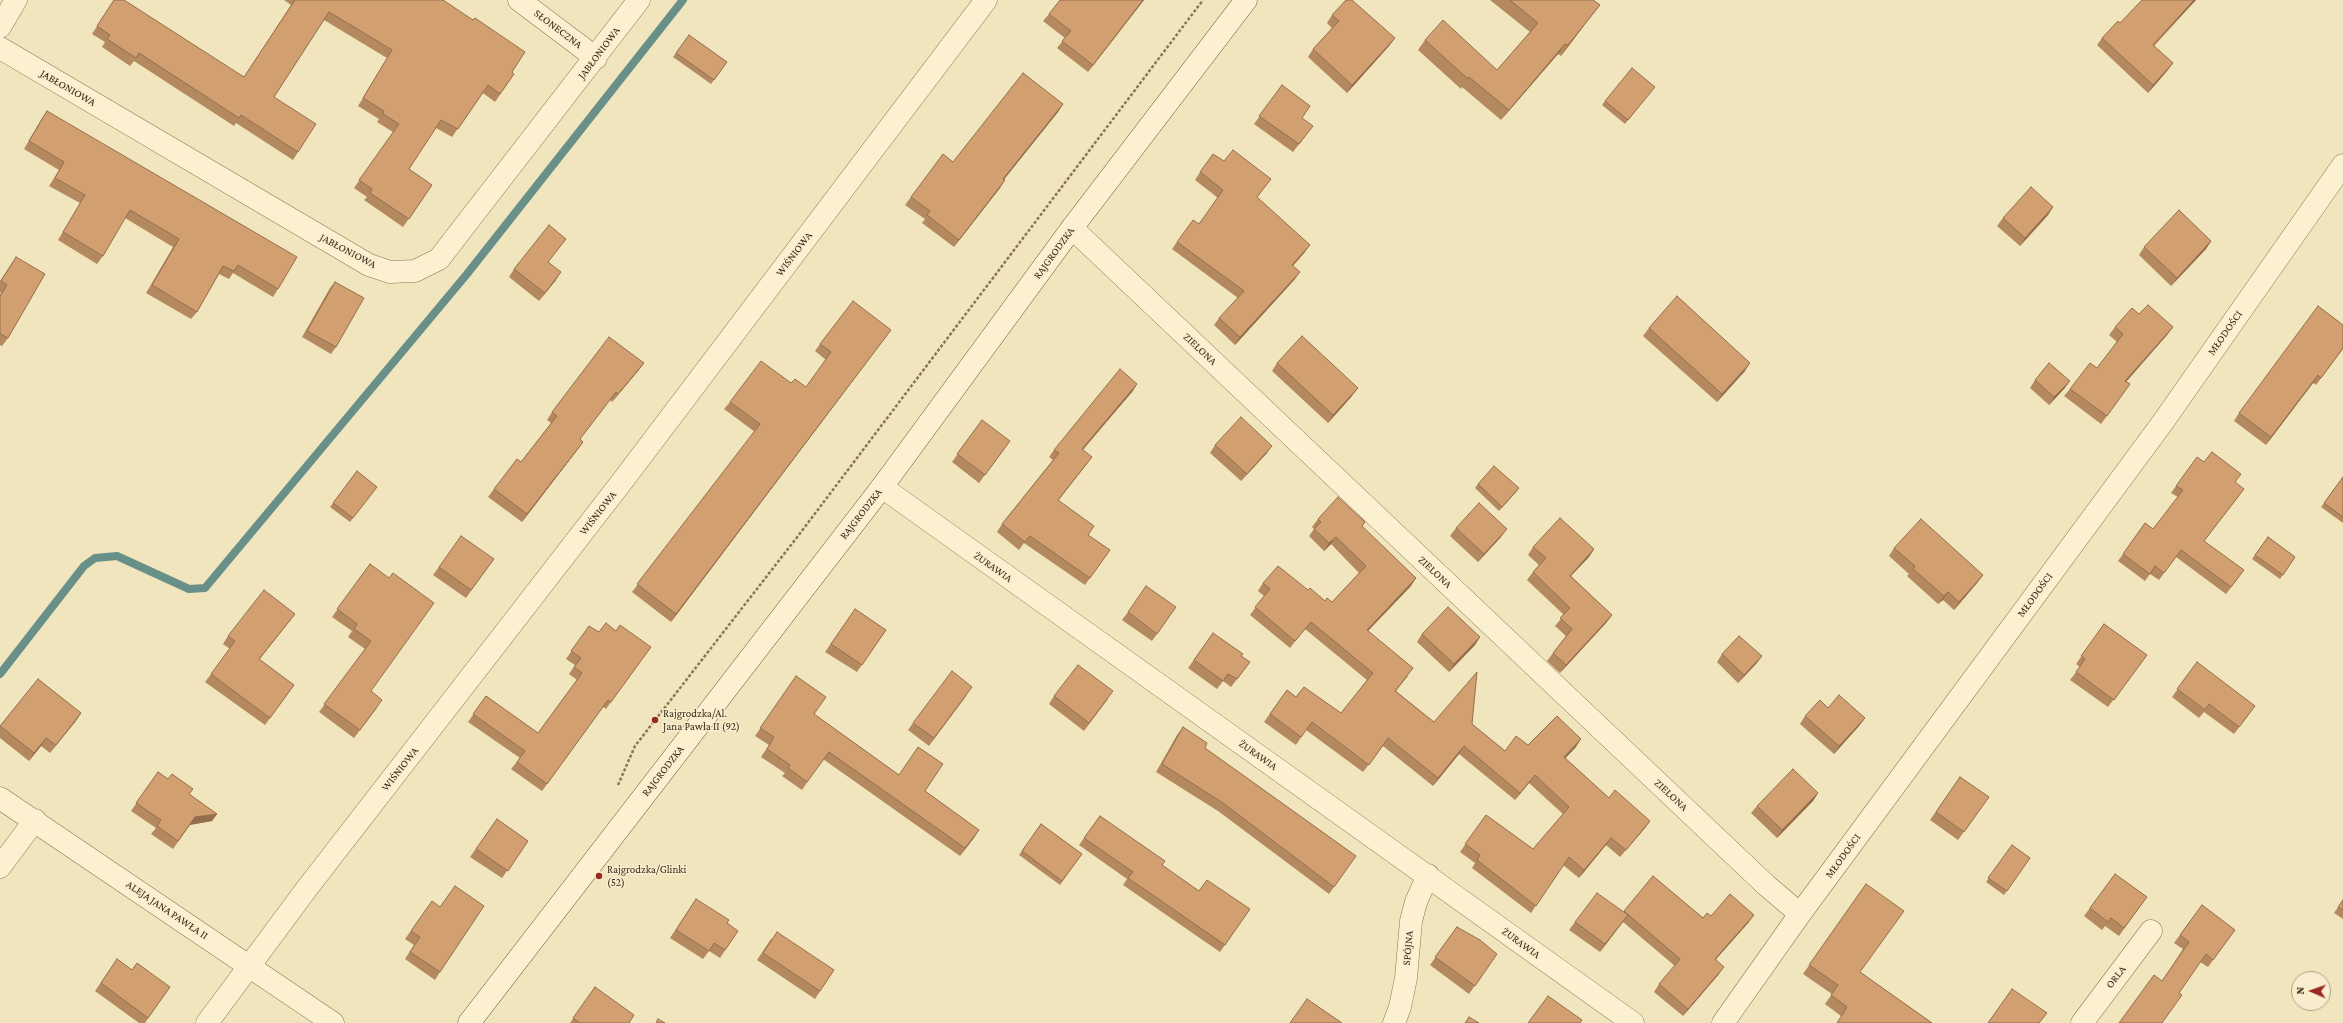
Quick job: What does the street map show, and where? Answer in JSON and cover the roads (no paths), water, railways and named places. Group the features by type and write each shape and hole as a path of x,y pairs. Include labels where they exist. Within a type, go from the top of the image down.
{"street":[{"path":"0,27 16,0"},
{"name":"SŁONECZNA","path":"519,0 596,58"},
{"name":"JABŁONIOWA","path":"0,48 369,265 390,272 415,271 438,259 596,58 639,0"},
{"name":"WIŚNIOWA","path":"207,1023 624,479 986,0"},
{"name":"RAJGRODZKA","path":"469,1023 882,487 1072,228 1246,0"},
{"name":"MŁODOŚCI","path":"1723,1023 1800,914 2163,422 2343,165"},
{"name":"ZIELONA","path":"1072,228 1766,885 1800,914"},
{"name":"ŻURAWIA","path":"882,487 1428,875 1633,1023"},
{"name":"ALEJA JANA PAWŁA II","path":"0,798 35,820 333,1023"},
{"path":"0,867 35,820"},
{"name":"SPÓJNA","path":"1394,1023 1400,1007 1406,978 1411,921 1416,902 1428,875"},
{"name":"ORLA","path":"2082,1023 2150,931"}],"waterway":[{"path":"0,674 84,566 95,558 117,556 189,589 205,588 467,274 683,0"}],"place":[{"name":"Rajgrodzka/Al. Jana Pawła II (92)","path":"655,720"},
{"name":"Rajgrodzka/Glinki (52)","path":"599,876"}]}
